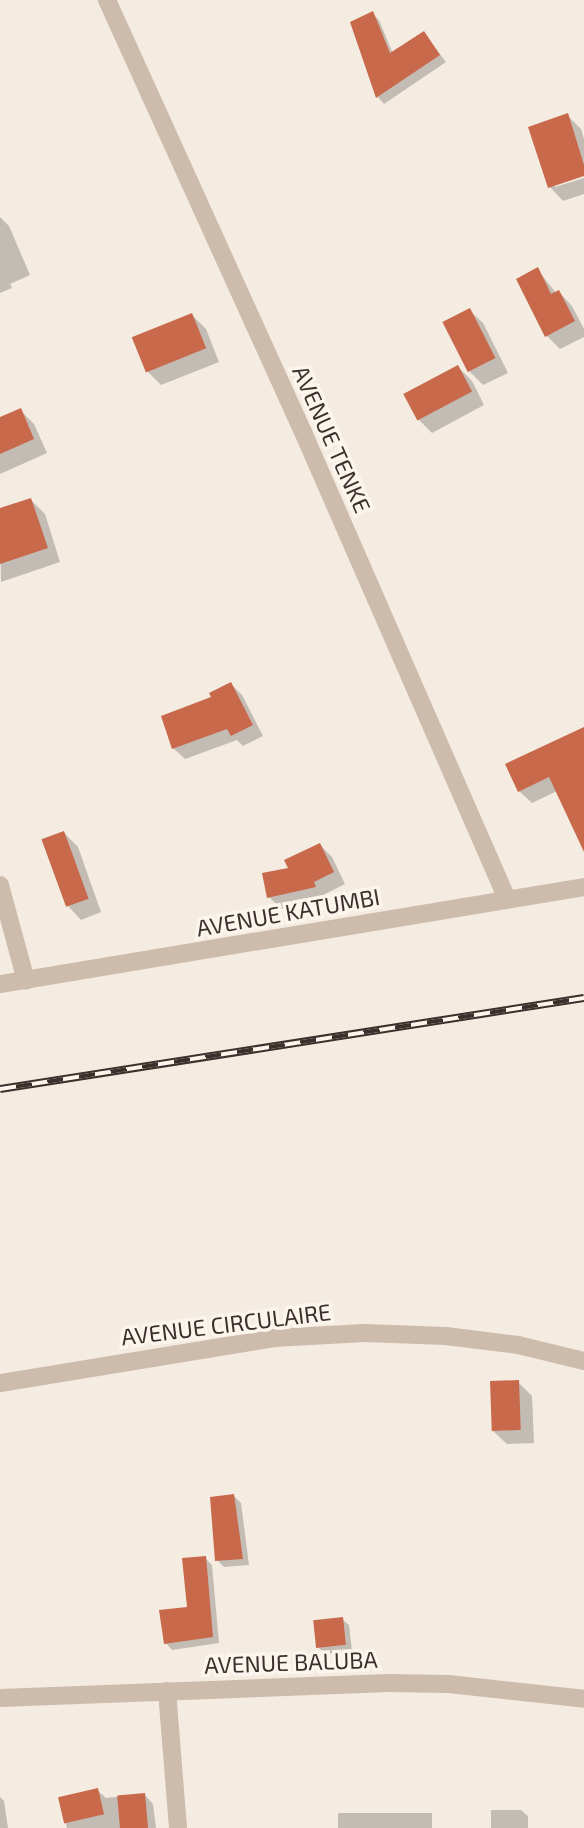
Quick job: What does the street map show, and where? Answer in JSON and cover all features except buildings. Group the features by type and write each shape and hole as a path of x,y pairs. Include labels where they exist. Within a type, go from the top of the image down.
{"street":[{"name":"AVENUE TENKE","path":"107,0 303,432 507,899"},
{"path":"0,885 26,981"},
{"name":"AVENUE KATUMBI","path":"0,985 584,887"},
{"name":"AVENUE CIRCULAIRE","path":"0,1383 274,1338 365,1333 446,1336 494,1342 584,1361"},
{"name":"AVENUE BALUBA","path":"0,1698 400,1683 449,1684 584,1699"},
{"path":"167,1691 178,1828"}],"railway":[{"path":"0,1089 584,998"}]}
